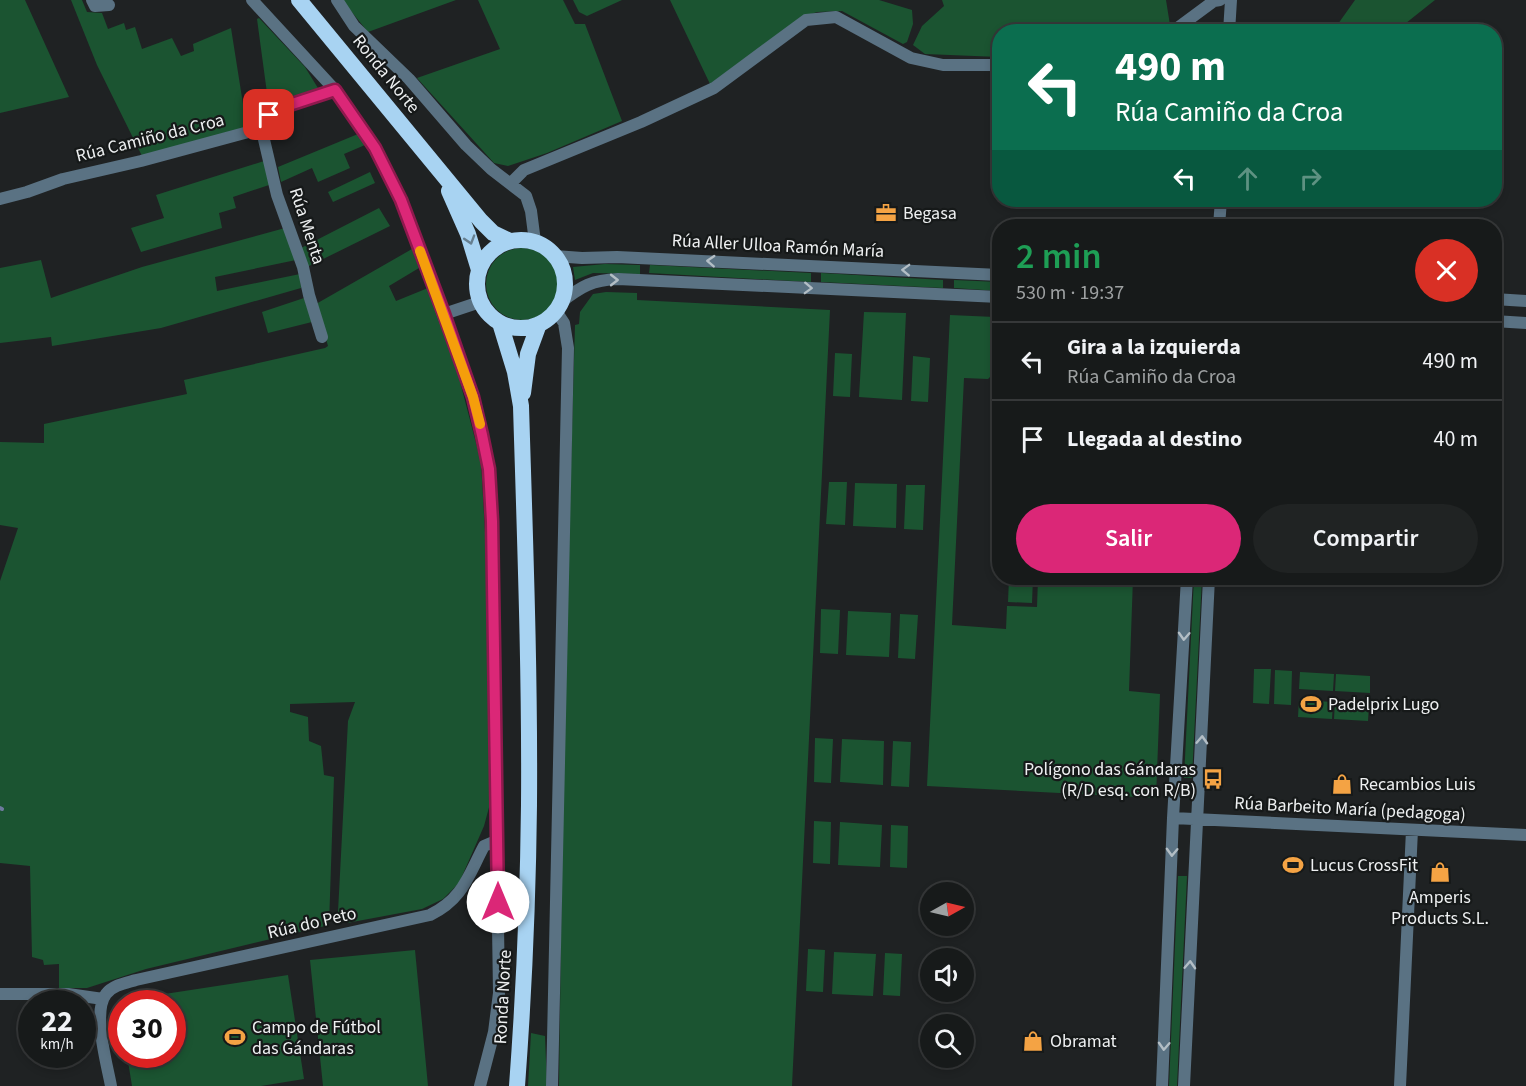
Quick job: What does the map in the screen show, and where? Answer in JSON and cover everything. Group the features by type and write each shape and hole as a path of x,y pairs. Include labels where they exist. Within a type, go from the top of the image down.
{"highway":[{"name":"Ronda Norte","path":"299,0 481,221 493,232 510,241"},
{"name":"Ronda Norte","path":"441,174 468,234 479,270 477,286 480,302 492,318 500,323 515,372 521,406"},
{"path":"479,270 486,257 496,247 522,239 546,247 561,266 565,278 565,290 559,306 539,324 520,328 500,323"},
{"name":"Ronda Norte","path":"517,1086 524,983 529,805 521,406 528,354 539,324"}],"street":[{"path":"92,0 95,6 109,4"},
{"path":"252,0 335,90 375,148 401,200 444,314 473,397 489,469 494,574 499,993 494,1032 480,1086"},
{"path":"337,0 354,26 409,79 466,145 491,169 526,196 531,211 535,242"},
{"path":"1183,24 1214,1 1221,0"},
{"path":"1230,24 1231,0"},
{"path":"511,183 524,170 641,122 714,88 806,20 836,17 911,58 943,65 992,65"},
{"name":"Rúa Camiño da Croa","path":"0,198 79,175 241,134 259,126 277,109 335,90"},
{"name":"Rúa Menta","path":"259,126 277,195 303,267 322,338"},
{"name":"Rúa Aller Ulloa Ramón María","path":"555,256 992,275"},
{"path":"552,1086 568,348 559,306 577,290 595,281 618,279 992,297"},
{"path":"1502,300 1526,301"},
{"path":"444,314 480,302"},
{"path":"1502,322 1526,323"},
{"path":"1162,1086 1173,818 1187,585"},
{"path":"1184,1086 1209,585"},
{"name":"Rúa Barbeito María (pedagoga)","path":"1173,818 1526,835"},
{"path":"1400,1086 1412,830"},
{"name":"Rúa do Peto","path":"103,999 113,988 123,984 430,915 444,909 460,894 483,846 498,840"},
{"path":"0,994 69,994 103,999 100,1020 111,1086"}],"green space":[{"path":"0,0 25,0 69,97 0,113"},
{"path":"71,0 82,0 87,12 102,13 108,29 124,23 126,30 135,27 142,49 172,38 181,56 194,51 193,44 231,28 243,104 259,113 262,118 249,128 142,156 97,65"},
{"path":"342,0 456,0 368,32"},
{"path":"478,0 563,0 575,24 585,24 622,121 547,153 508,166 494,163 417,78 500,49"},
{"path":"573,0 622,0 587,16 579,12"},
{"path":"670,0 879,0 912,10 913,24 907,42 903,44 842,11 817,12 800,18 710,84"},
{"path":"942,0 1166,0 1170,24 992,24 992,57 925,54 913,45 922,26 944,6"},
{"path":"1355,0 1435,0 1405,24 1338,24"},
{"path":"259,18 305,67 321,93 297,102 269,108 257,19"},
{"path":"358,134 365,145 344,154 350,168 318,182 312,168 281,182 278,167"},
{"path":"264,161 269,185 233,197 236,208 219,213 222,228 141,252 131,228 164,218 156,195"},
{"path":"370,172 375,183 333,202 328,192"},
{"path":"379,208 390,226 307,267 301,248"},
{"path":"285,228 296,260 215,277 217,291 300,274 301,288 161,328 52,346 51,337 0,343 0,268 41,260 51,298 142,267"},
{"path":"522,248 542,254 552,264 558,284 552,304 542,314 522,320 502,314 492,304 486,284 492,264 502,254"},
{"path":"412,249 419,268 389,286 396,301 428,288 458,374 481,462 486,550 491,800 484,826 459,883 443,899 422,909 347,923 338,912 348,721 355,702 290,704 290,712 308,717 309,741 321,746 324,775 334,777 329,925 146,969 87,988 59,988 59,964 44,965 43,960 32,957 30,866 0,863 0,581 18,528 0,525 0,442 44,443 44,424 187,394 184,380 325,348 328,346 316,304"},
{"path":"605,264 640,265 640,274 593,273 575,280 573,267"},
{"path":"650,265 811,273 811,282 649,273"},
{"path":"821,273 943,280 943,288 821,282"},
{"path":"954,280 992,282 992,291 954,288"},
{"path":"637,293 637,300 830,310 792,1086 559,1086 564,712 575,325 579,324 580,312 593,294"},
{"path":"304,298 312,322 268,333 262,312"},
{"path":"864,312 906,313 902,400 859,397"},
{"path":"950,315 992,317 991,376 988,379 964,378 952,625 1006,629 1007,606 1037,607 1038,585 1133,585 1129,691 1160,694 1156,798 927,786"},
{"path":"835,353 852,354 850,397 833,396"},
{"path":"913,356 930,358 928,402 911,401"},
{"path":"829,482 847,482 845,525 826,524"},
{"path":"855,483 897,484 896,528 853,526"},
{"path":"906,485 925,485 923,530 904,529"},
{"path":"1009,585 1033,585 1032,603 1008,602"},
{"path":"1194,585 1202,585 1192,778 1184,778"},
{"path":"821,609 840,610 838,654 820,653"},
{"path":"848,611 891,613 889,657 846,655"},
{"path":"900,614 918,615 915,659 898,658"},
{"path":"1254,669 1271,669 1269,704 1253,703"},
{"path":"1275,670 1292,671 1291,705 1274,704"},
{"path":"1300,672 1334,674 1333,691 1299,689"},
{"path":"1336,674 1370,676 1370,693 1335,691"},
{"path":"1299,700 1333,702 1332,719 1298,717"},
{"path":"1335,702 1369,704 1368,721 1334,719"},
{"path":"815,738 833,739 831,783 814,782"},
{"path":"842,739 884,741 883,785 840,782"},
{"path":"893,741 911,742 909,787 891,786"},
{"path":"814,821 831,822 830,864 813,863"},
{"path":"840,822 882,825 880,867 838,865"},
{"path":"891,825 908,826 907,868 890,867"},
{"path":"1178,876 1187,876 1177,1086 1169,1086"},
{"path":"808,949 825,950 823,992 806,991"},
{"name":"Campo de Fútbol das Gándaras","path":"415,950 428,1086 323,1086 310,960"},
{"path":"834,952 876,954 873,996 832,994"},
{"path":"885,953 902,954 900,996 883,995"},
{"name":"Campo de Fútbol das Gándaras","path":"288,975 304,1079 261,1086 132,1086 129,1068 186,1068 186,991"},
{"path":"531,1033 545,1036 547,1086 528,1086"}],"slow traffic":[{"path":"420,251 473,397 480,424"}],"place":[{"name":"Begasa","path":"886,213"},
{"name":"Padelprix Lugo","path":"1311,704"},
{"name":"Polígono das Gándaras (R/D esq. con R/B)","path":"1213,779"},
{"name":"Recambios Luis","path":"1342,784"},
{"name":"Lucus CrossFit","path":"1293,865"},
{"name":"Amperis Products S.L.","path":"1440,872"},
{"name":"Campo de Fútbol das Gándaras","path":"235,1037"},
{"name":"Obramat","path":"1033,1041"}],"route":[{"path":"269,115 277,109 335,90 354,115 375,148 401,200 473,397 489,469 492,521 498,902"}]}
